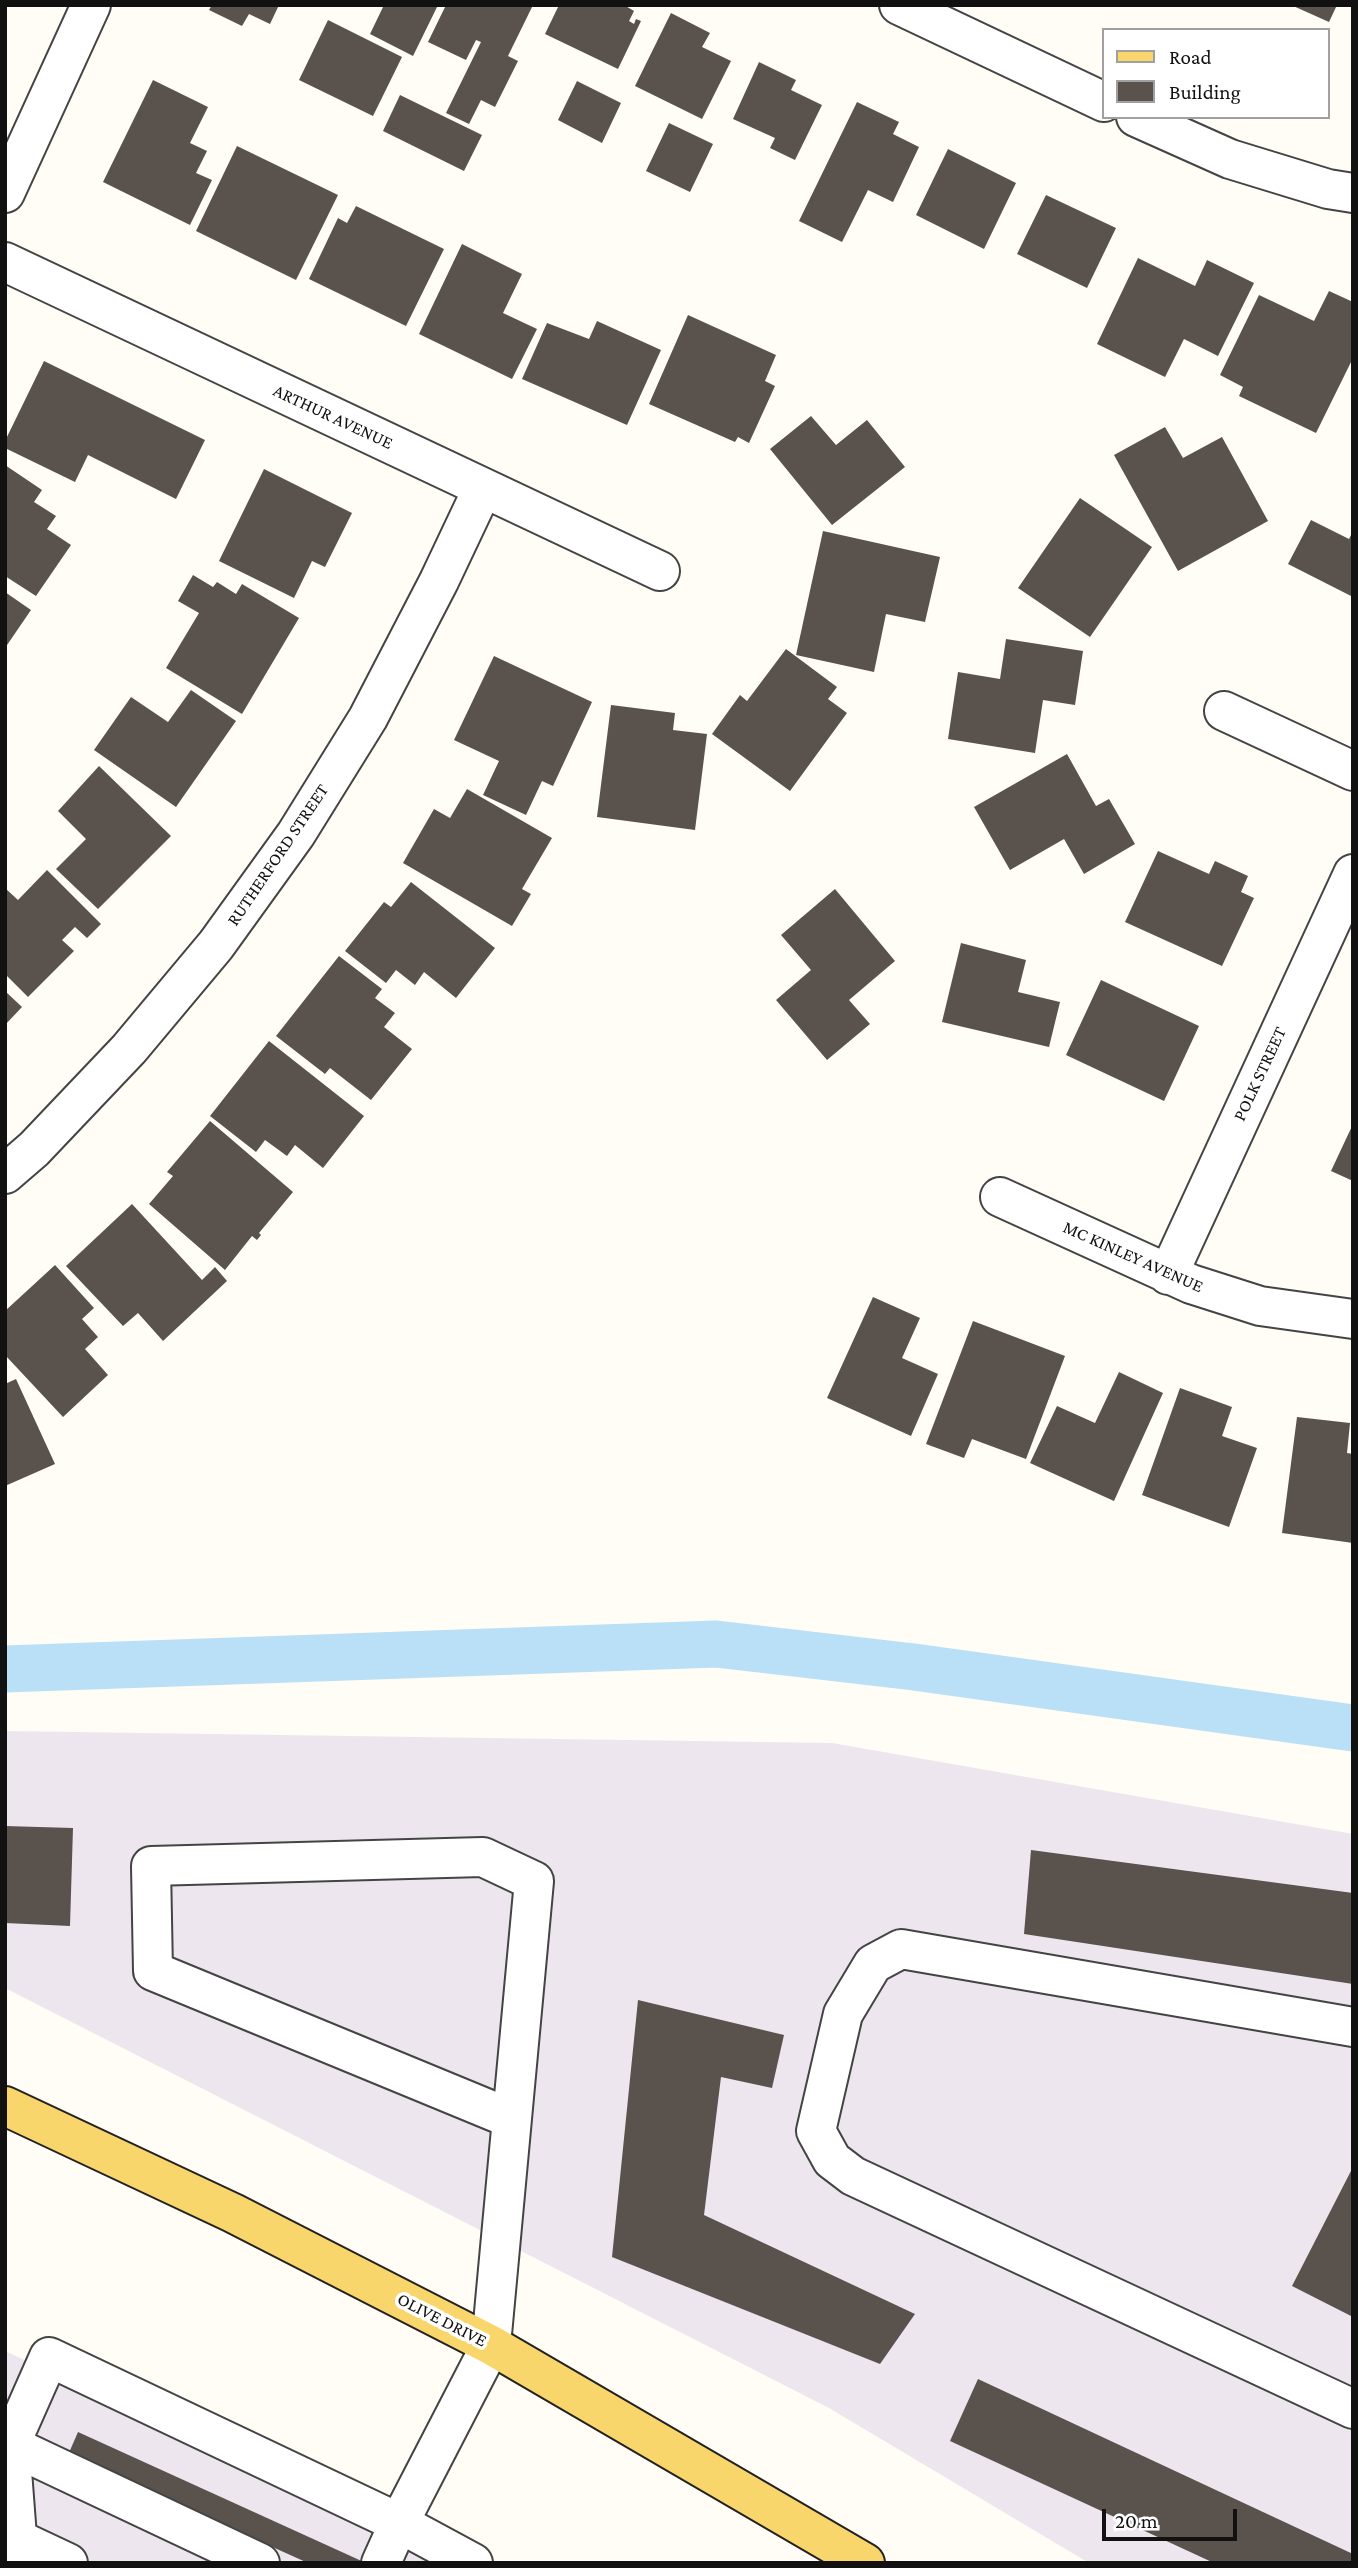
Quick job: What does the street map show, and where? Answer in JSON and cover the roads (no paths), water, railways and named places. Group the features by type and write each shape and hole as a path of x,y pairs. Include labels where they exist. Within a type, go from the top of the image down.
{"main road":[{"name":"OLIVE DRIVE","path":"5,2106 233,2213 491,2345 864,2563"}],"street":[{"path":"5,193 91,5"},
{"path":"899,5 1102,101"},
{"path":"1140,119 1230,159 1328,189 1353,193"},
{"name":"ARTHUR AVENUE","path":"5,262 660,571"},
{"name":"RUTHERFORD STREET","path":"5,1174 34,1149 129,1049 216,945 296,834 368,718 439,581 483,488"},
{"path":"1224,711 1353,771"},
{"name":"POLK STREET","path":"1168,1275 1353,874"},
{"name":"MC KINLEY AVENUE","path":"1000,1197 1191,1284 1260,1306 1353,1319"},
{"path":"381,2563 398,2523 491,2345 512,2119 534,1881 483,1857 151,1866 153,1971 512,2119"},
{"path":"1353,2027 901,1949 873,1964 843,2014 816,2131 832,2160 853,2176 1353,2409"},
{"path":"68,2563 18,2551 10,2445 49,2357 398,2523 473,2563"},
{"path":"10,2445 260,2563"}],"waterway":[{"path":"5,1669 716,1644 914,1667 1353,1728"}]}
